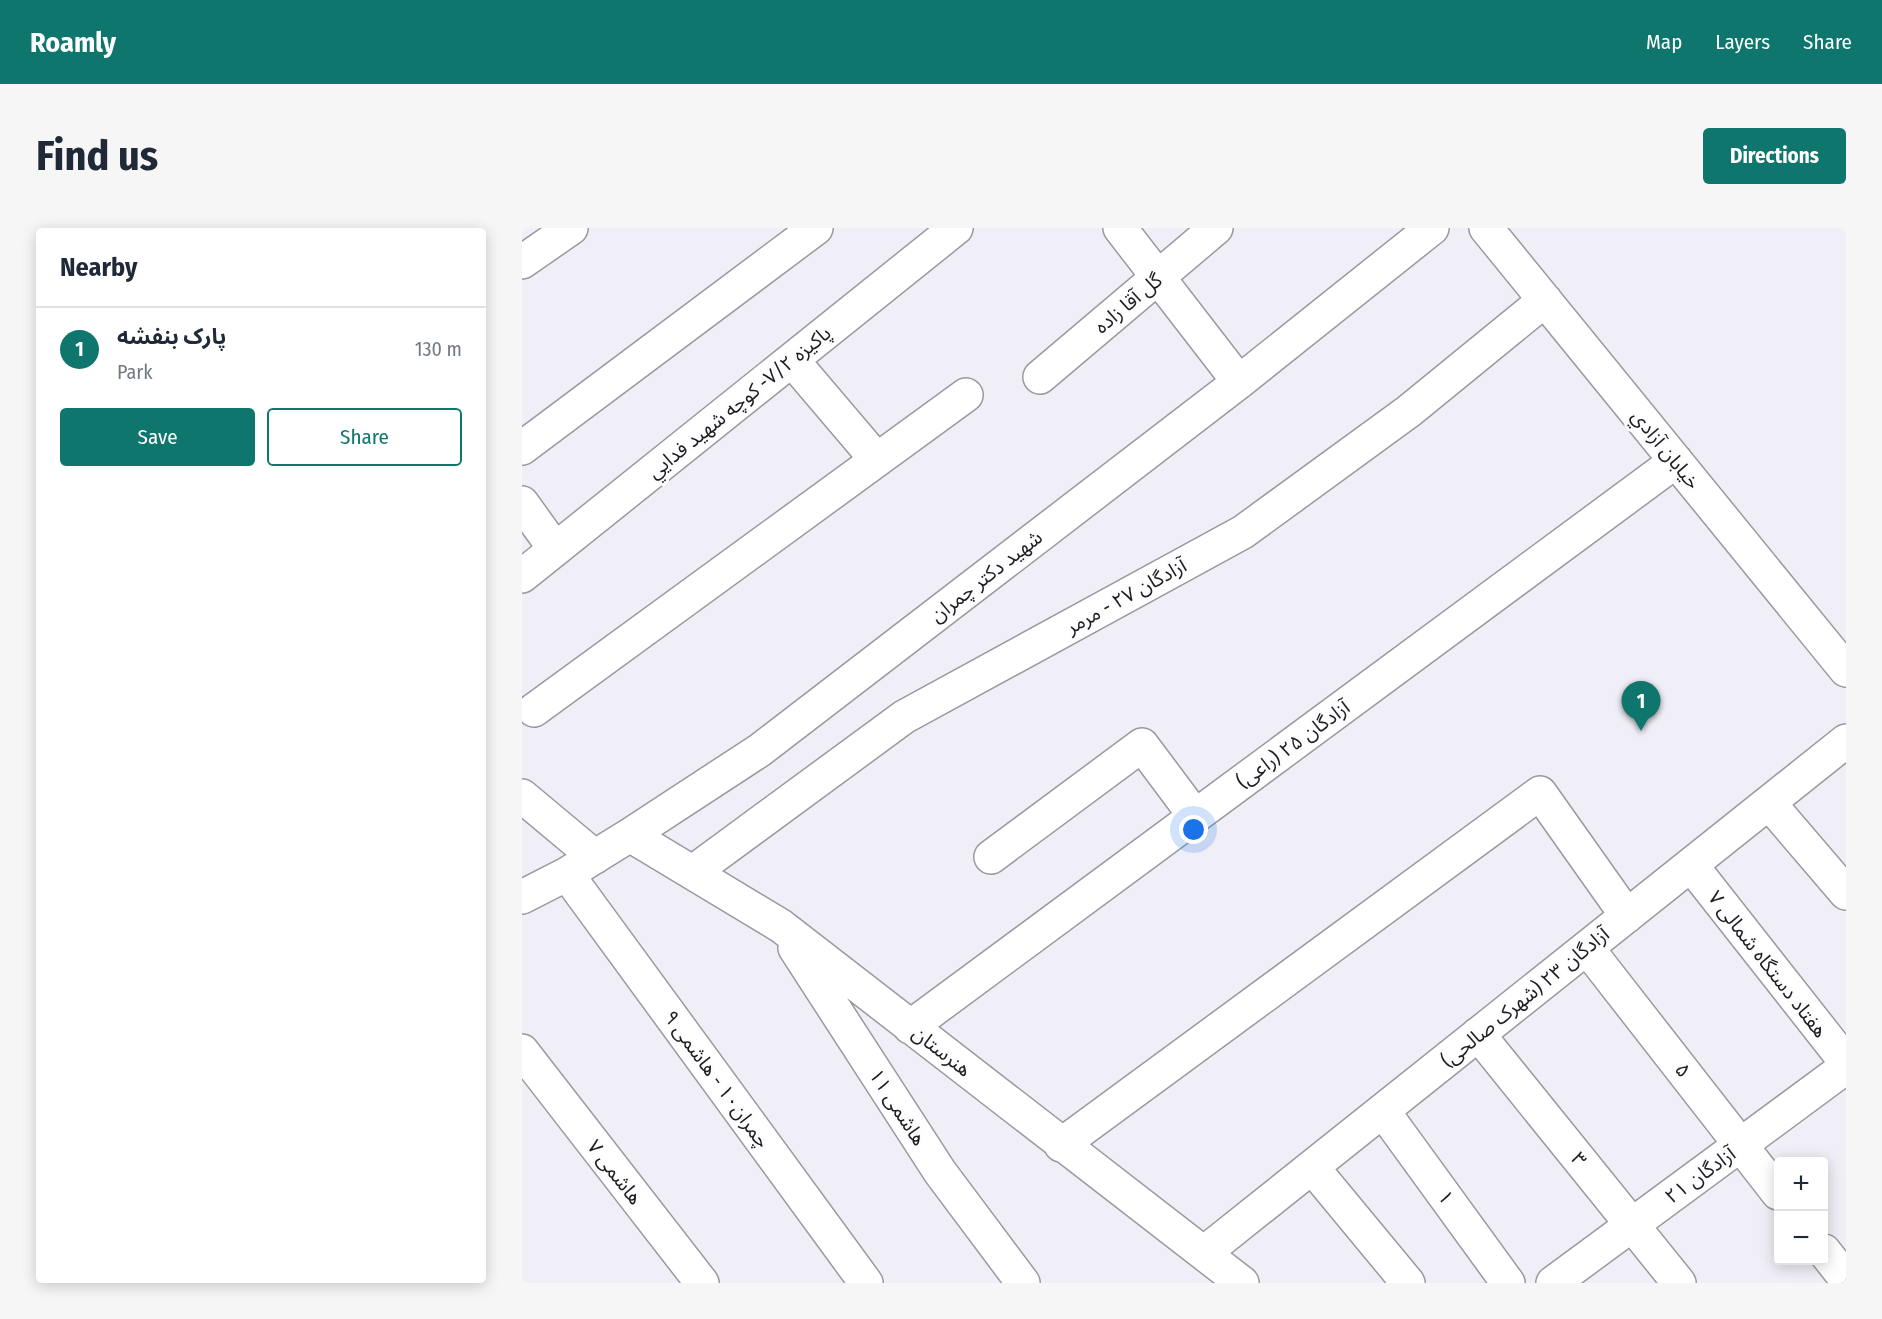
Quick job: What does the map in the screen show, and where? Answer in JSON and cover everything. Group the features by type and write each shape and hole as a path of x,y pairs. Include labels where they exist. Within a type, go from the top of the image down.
{"street":[{"path":"522,262 571,228"},
{"path":"522,448 816,228"},
{"name":"پاکیزه ۷/۲- كوچه شهيد فدايي","path":"522,576 956,228"},
{"path":"1120,228 1239,382"},
{"name":"گل آقا زاده","path":"1040,378 1216,228"},
{"name":"شهید دکتر چمران","path":"522,897 595,857 760,750 1239,382 1432,228"},
{"name":"خيابان آزادي","path":"1486,228 1676,461 1836,637 1846,670"},
{"name":"آزادگان ۲۷ - مرمر","path":"693,872 904,717 1243,532 1409,411 1545,300"},
{"path":"792,360 877,460"},
{"path":"534,710 966,395"},
{"name":"آزادگان ۲۵ (راعی)","path":"910,1027 1676,461"},
{"path":"522,503 555,549"},
{"name":"آزادگان ۲۳ (شهرک صالحی)","path":"1204,1253 1846,741"},
{"path":"991,857 1142,745 1195,816"},
{"path":"1061,1144 1540,793 1628,916"},
{"path":"522,796 595,857"},
{"path":"1769,803 1846,893"},
{"name":"هنرستان","path":"630,835 781,926 1242,1283"},
{"name":"هفتاد دستگاه شمالی ۷","path":"1691,865 1846,1062"},
{"name":"چمران۱۰ - هاشمی ۹","path":"567,874 866,1283"},
{"name":"هاشمی ۱۱","path":"781,926 940,1172 1023,1283"},
{"name":"۵","path":"1587,948 1774,1187"},
{"name":"۳","path":"1478,1034 1679,1283"},
{"name":"هاشمی ۷","path":"524,1058 702,1283"},
{"name":"آزادگان ۲۱","path":"1553,1283 1846,1067"},
{"name":"۱","path":"1383,1111 1508,1283"},
{"path":"1312,1167 1408,1283"},
{"path":"1828,1256 1846,1279"}],"place":[{"name":"پارک بنفشه","path":"1641,731"}]}
